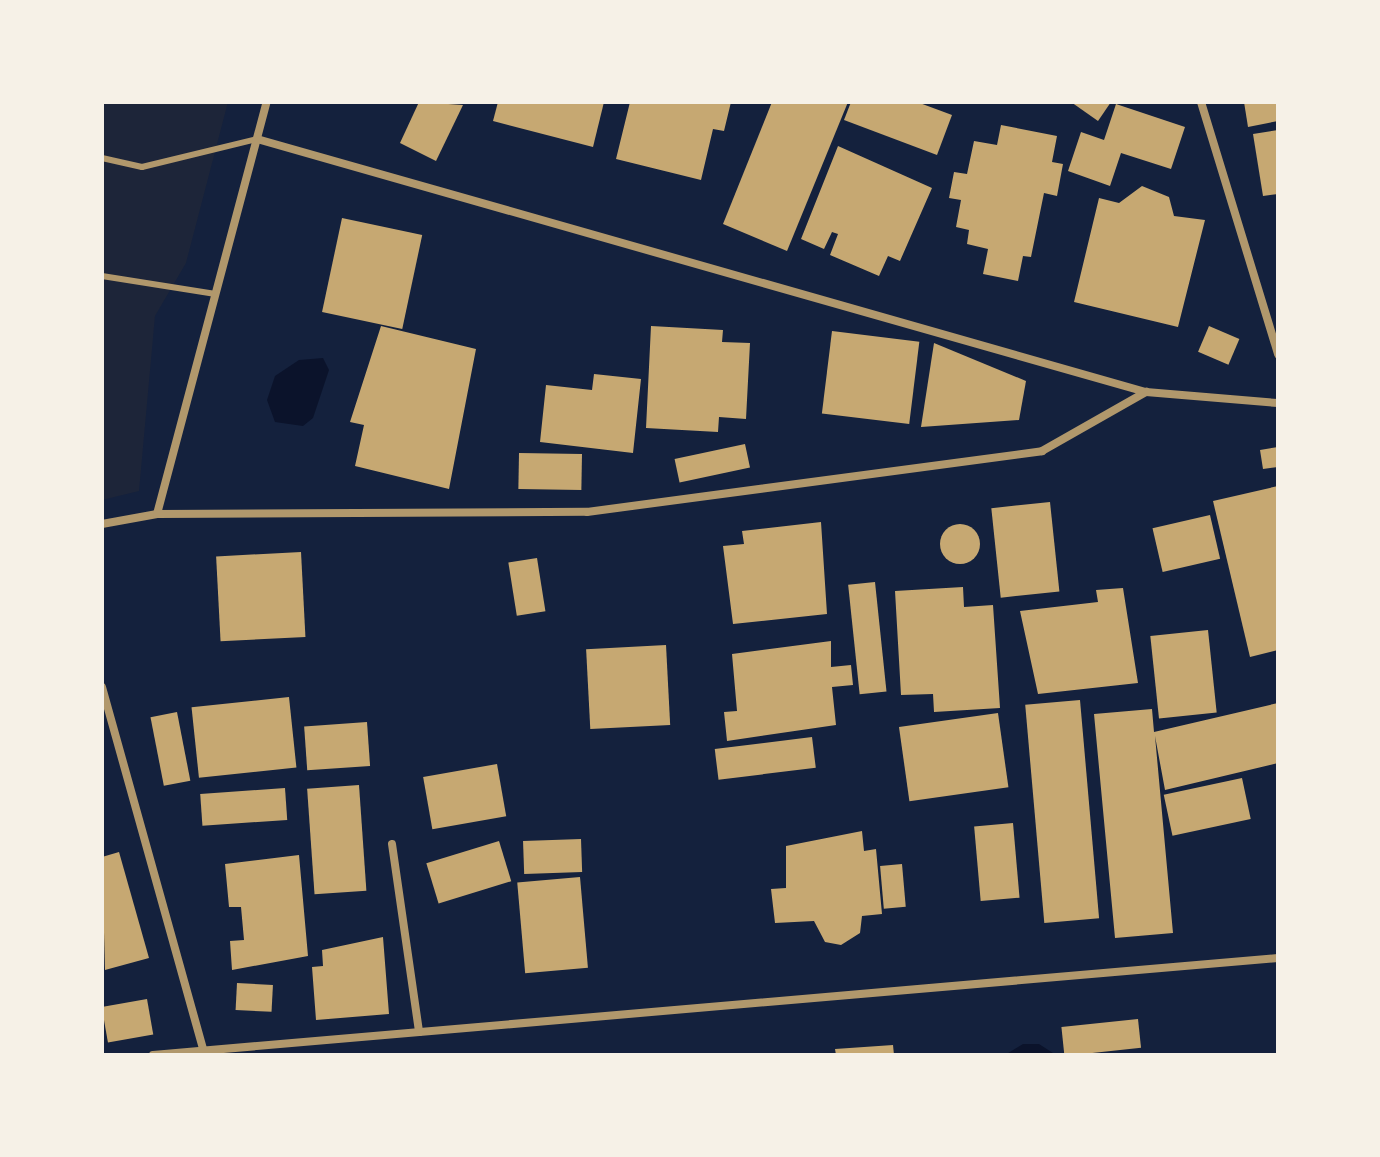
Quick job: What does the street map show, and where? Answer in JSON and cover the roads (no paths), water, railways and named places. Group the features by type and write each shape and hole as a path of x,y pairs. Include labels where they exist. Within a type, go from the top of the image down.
{"street":[{"path":"157,514 267,102"},
{"path":"1201,102 1278,354"},
{"path":"257,139 1146,392 1278,403"},
{"path":"102,524 157,514 587,512 1042,451 1146,392"},
{"path":"102,687 204,1053"},
{"path":"392,844 419,1032"},
{"path":"153,1055 1278,958"}],"lane":[{"path":"102,158 142,167 257,139"},
{"path":"102,276 216,294"}]}
